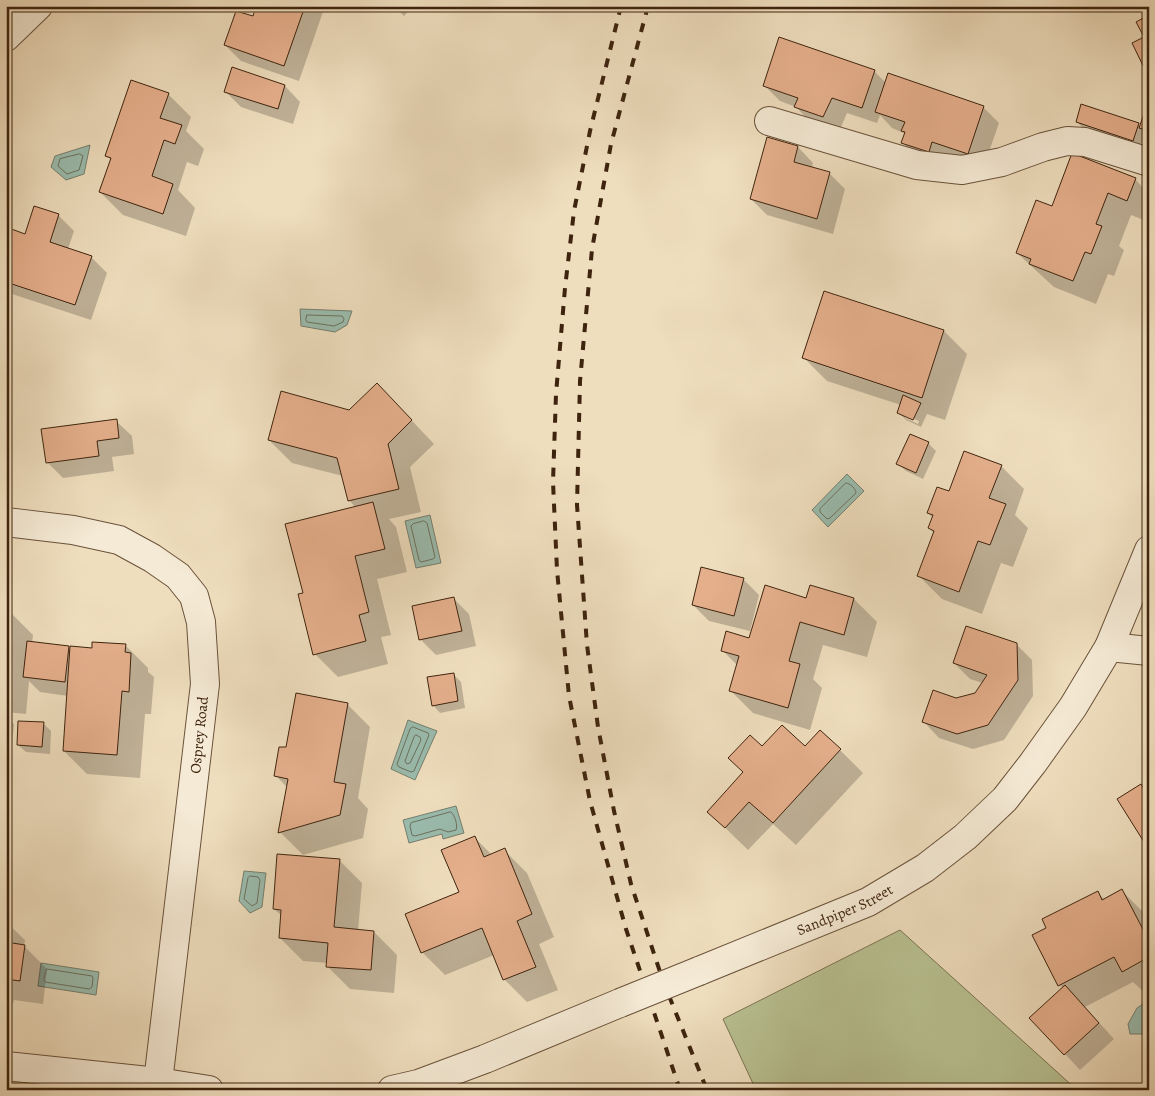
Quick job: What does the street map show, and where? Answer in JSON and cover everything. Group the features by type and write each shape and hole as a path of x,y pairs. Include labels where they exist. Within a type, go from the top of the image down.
{"street":[{"path":"6,37 38,6"},
{"path":"768,121 917,165 962,170 1002,162 1043,147 1067,141 1085,142 1149,162"},
{"name":"Osprey Road","path":"6,522 73,530 119,540 144,553 178,576 194,596 201,622 204,684 158,1082"},
{"name":"Sandpiper Street","path":"392,1090 418,1084 485,1059 868,902 924,868 965,837 1005,799 1033,763 1072,707 1109,647 1149,550"},
{"path":"1109,647 1149,652"},
{"path":"6,1066 158,1082 209,1090"}],"green space":[{"path":"900,930 1077,1090 756,1090 723,1019"}],"water":[{"path":"90,145 84,174 66,180 51,167 55,156"},
{"path":"300,309 352,311 347,325 335,332 301,326"},
{"path":"847,474 864,491 828,527 812,510"},
{"path":"430,515 441,563 416,568 405,521"},
{"path":"408,720 437,731 415,780 391,769"},
{"path":"456,806 464,833 443,839 442,834 409,843 403,820"},
{"path":"244,871 266,873 262,907 250,913 239,901"},
{"path":"41,963 99,972 96,995 38,986"},
{"path":"1149,1000 1149,1030 1143,1034 1130,1034 1128,1024 1137,1008"}],"building":[{"path":"256,6 305,6 284,66 224,45 236,11 253,16"},
{"path":"1149,15 1149,78 1132,43 1144,37 1136,22"},
{"path":"779,37 875,70 862,108 832,98 823,117 794,107 798,98 763,86"},
{"path":"232,67 285,85 278,109 224,92"},
{"path":"888,73 984,106 968,154 932,142 929,152 901,143 905,132 901,131 905,122 875,112"},
{"path":"131,80 169,93 160,118 182,125 175,144 164,140 152,176 173,184 163,214 99,192 111,158 105,156"},
{"path":"1149,99 1149,131 1139,128"},
{"path":"1081,104 1139,123 1133,141 1076,122"},
{"path":"767,137 798,146 794,162 830,172 817,219 750,199"},
{"path":"1072,153 1136,178 1127,201 1108,193 1096,224 1102,226 1091,254 1085,252 1073,281 1029,264 1031,259 1016,253 1036,200 1052,206"},
{"path":"1149,182 1149,200 1143,197"},
{"path":"34,206 59,214 50,242 92,256 75,305 6,282 6,227 25,234"},
{"path":"824,291 944,330 922,398 802,358"},
{"path":"377,383 412,420 388,444 399,489 348,501 337,458 268,440 281,391 349,410"},
{"path":"903,395 921,403 913,420 897,413"},
{"path":"117,419 119,438 97,441 99,456 46,463 41,429"},
{"path":"910,434 929,442 916,473 896,464"},
{"path":"964,451 1002,465 989,498 1006,504 990,545 978,541 959,592 917,576 934,531 928,528 933,515 927,513 937,487 949,491"},
{"path":"373,502 385,549 355,556 369,612 359,615 366,641 313,655 298,594 303,593 285,524"},
{"path":"701,567 744,578 734,616 692,605"},
{"path":"765,585 806,598 810,585 854,598 844,635 800,622 789,661 800,664 788,708 729,691 739,656 721,651 726,631 749,638"},
{"path":"454,597 462,631 419,640 412,606"},
{"path":"6,610 11,610 6,657"},
{"path":"966,626 1017,643 1018,680 988,725 957,734 922,722 933,690 956,698 975,693 987,675 953,663"},
{"path":"27,641 69,646 65,682 23,677"},
{"path":"92,642 126,644 125,652 131,653 129,692 122,691 117,755 63,751 70,646 92,648"},
{"path":"454,673 458,701 432,706 427,677"},
{"path":"296,693 348,703 334,782 346,784 340,815 278,833 288,779 274,776 279,747 286,747"},
{"path":"18,721 44,722 42,747 17,745"},
{"path":"782,725 805,746 820,730 841,749 773,823 749,802 725,828 707,812 743,772 728,758 750,735 762,746"},
{"path":"1141,784 1149,797 1149,850 1117,799"},
{"path":"475,836 484,857 505,848 532,914 517,921 536,967 503,980 482,928 421,953 405,914 459,892 441,850"},
{"path":"277,854 340,859 334,927 374,931 371,970 326,967 328,943 279,938 281,910 273,909"},
{"path":"1122,889 1149,941 1149,957 1122,972 1114,957 1058,986 1032,935 1046,928 1042,919 1098,891 1102,900"},
{"path":"6,942 25,945 20,981 6,979"},
{"path":"1065,985 1099,1023 1064,1055 1029,1018"}],"railway":[{"path":"621,6 590,131 574,211 565,288 556,394 553,482 557,570 569,696 590,801 626,929 680,1090"},
{"path":"648,6 611,144 592,249 580,381 577,505 587,645 598,727 614,811 631,884 663,981 707,1090"}]}
